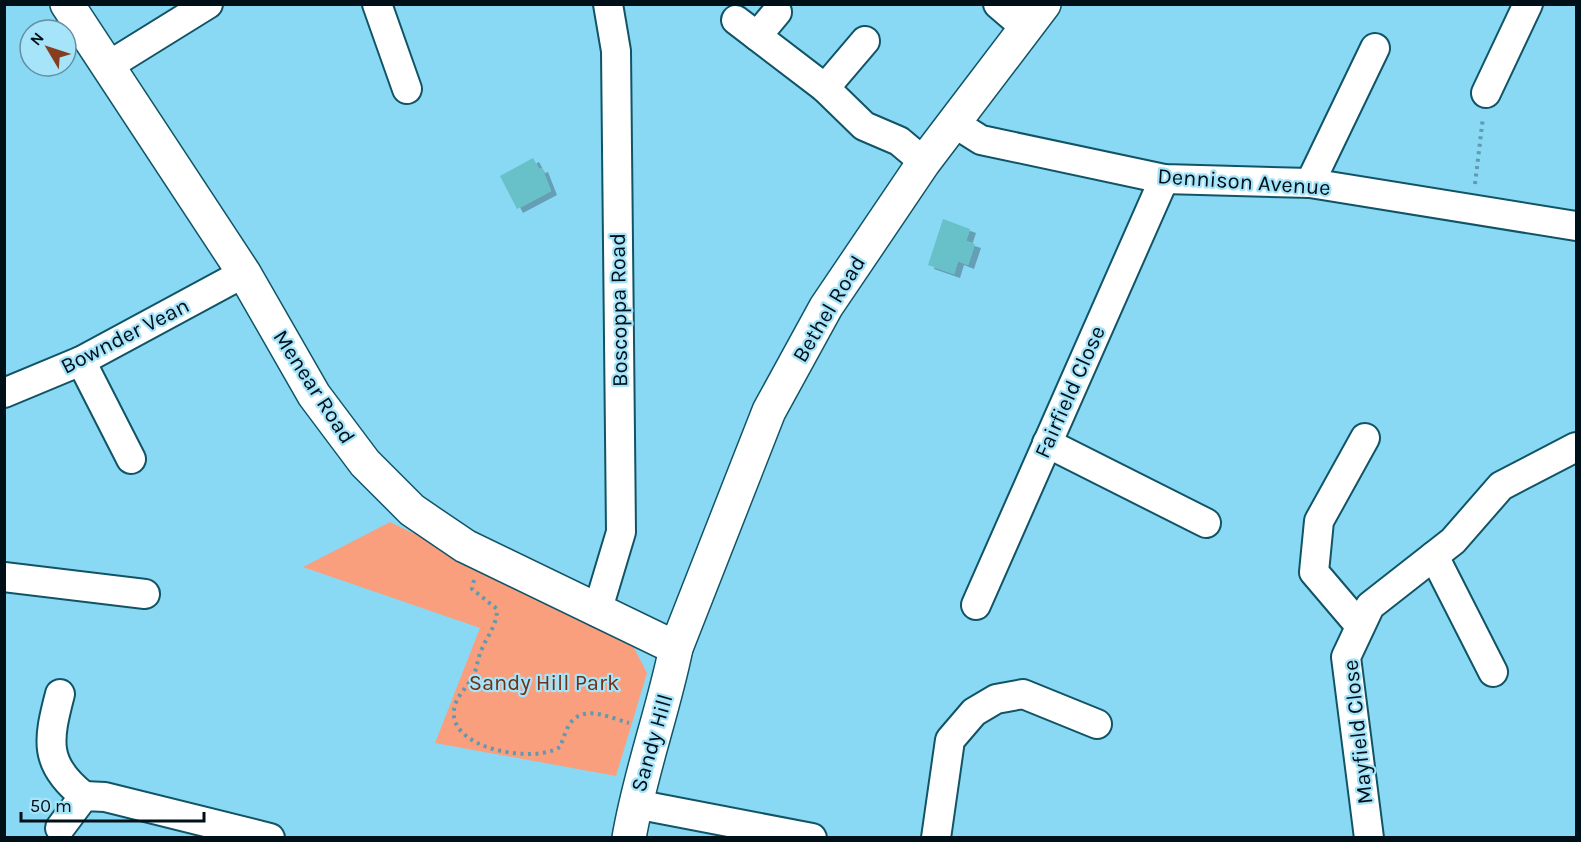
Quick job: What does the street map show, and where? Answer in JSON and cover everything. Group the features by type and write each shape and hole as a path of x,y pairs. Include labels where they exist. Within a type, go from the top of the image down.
{"street":[{"name":"Menear Road","path":"67,4 244,273 314,395 365,463 412,510 465,546 597,612 676,648"},
{"path":"108,66 208,4"},
{"path":"377,4 407,89"},
{"name":"Boscoppa Road","path":"597,612 621,532 616,51 608,4"},
{"path":"998,4 1035,16"},
{"path":"1486,93 1528,4"},
{"path":"777,12 747,28 825,88 864,126 899,141 924,162"},
{"name":"Bethel Road","path":"676,648 768,411 826,307 924,162 1035,16"},
{"path":"825,88 865,41"},
{"path":"1310,183 1375,48"},
{"name":"Dennison Avenue","path":"954,123 981,140 1164,179 1310,183 1576,225"},
{"name":"Fairfield Close","path":"976,604 1164,179"},
{"name":"Bownder Vean","path":"4,393 81,362 244,273"},
{"path":"81,362 131,459"},
{"path":"1360,626 1314,572 1319,520 1365,438"},
{"path":"1047,443 1206,523"},
{"name":"Mayfield Close","path":"1369,837 1346,657 1370,606 1453,541 1501,486 1576,447"},
{"path":"1434,556 1493,672"},
{"path":"4,577 145,594"},
{"name":"Sandy Hill","path":"629,837 635,804 676,648"},
{"path":"60,694 50,735 50,747 54,763 62,775 84,796 105,797 270,837"},
{"path":"936,837 950,740 974,712 996,699 1023,694 1098,724"},
{"path":"60,828 84,796"},
{"path":"635,804 812,837"}],"path":[{"path":"1472,209 1486,93"},
{"path":"502,566 489,588 475,579 471,585 475,594 496,609 497,619 481,652 474,675 453,711 457,727 475,741 493,749 508,754 526,755 545,755 560,747 568,726 583,713 600,714 656,729"}],"green space":[{"name":"Sandy Hill Park","path":"390,522 594,620 630,640 647,673 616,776 435,743 480,628 303,567"}],"building":[{"path":"533,158 539,169 542,168 551,191 517,209 500,176"},
{"path":"943,219 970,229 966,241 975,244 968,265 958,261 954,274 928,265"}]}
